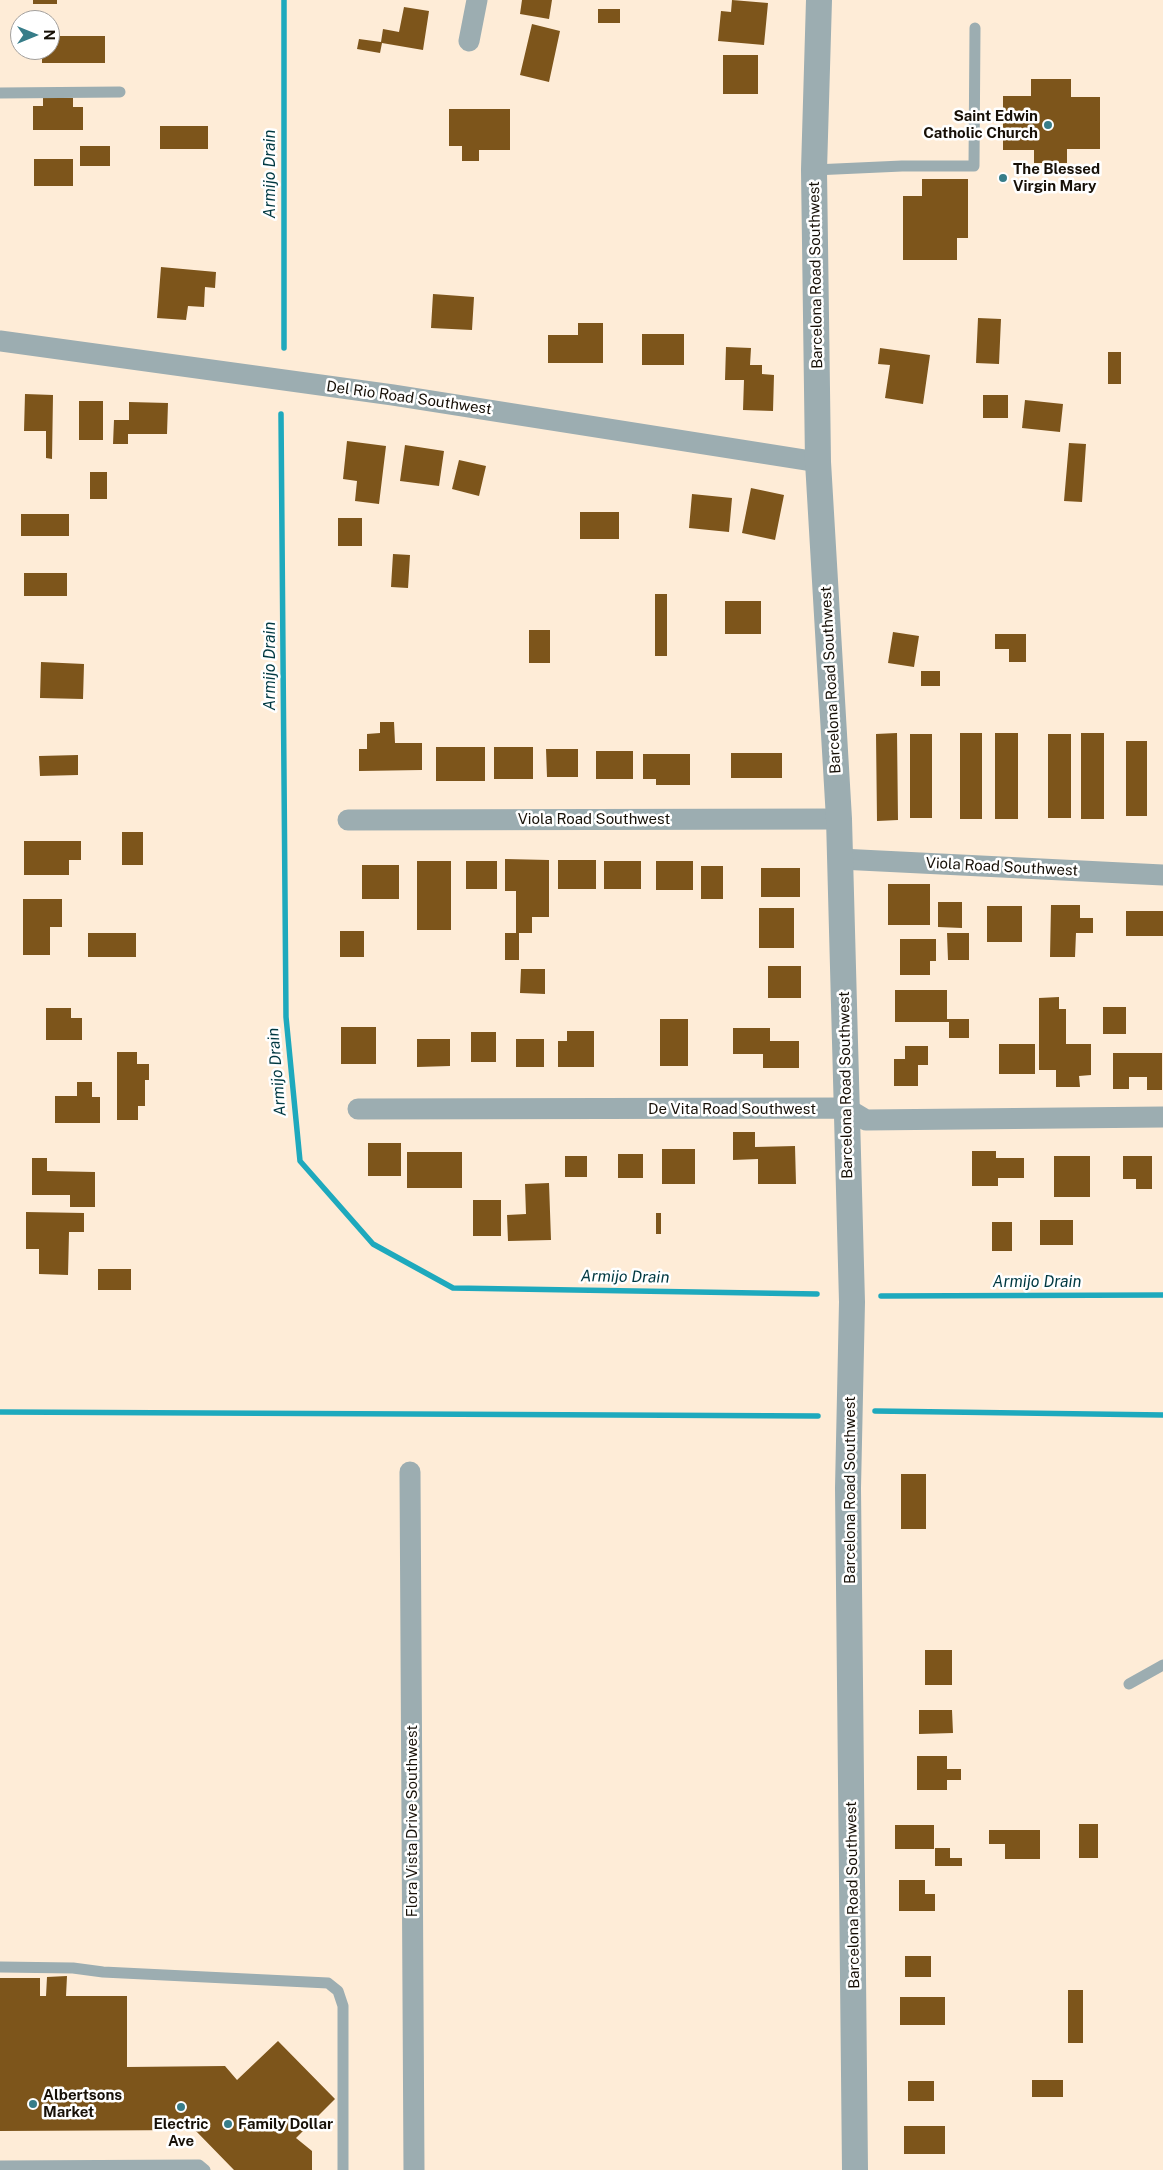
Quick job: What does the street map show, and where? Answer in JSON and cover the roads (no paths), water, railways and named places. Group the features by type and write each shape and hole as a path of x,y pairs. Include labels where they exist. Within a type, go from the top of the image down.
{"street":[{"path":"469,41 477,0"},
{"name":"Barcelona Road Southwest","path":"819,0 814,170 818,462 839,819 852,1302 848,1488 856,2170"},
{"name":"Del Rio Road Southwest","path":"0,341 394,395 818,462"},
{"name":"Viola Road Southwest","path":"348,820 839,819"},
{"name":"Viola Road Southwest","path":"840,859 1163,875"},
{"name":"De Vita Road Southwest","path":"358,1110 846,1108 866,1120 1163,1117"},
{"name":"Flora Vista Drive Southwest","path":"410,1472 414,2170"}],"lane":[{"path":"814,170 902,166 974,166 975,28"},
{"path":"0,92 120,92"},
{"path":"1129,1684 1163,1665"},
{"path":"0,1967 72,1968 103,1972 328,1983 338,1991 343,2006 343,2170"},
{"path":"0,2166 199,2165 205,2170"}],"waterway":[{"name":"Armijo Drain","path":"284,0 284,348"},
{"name":"Armijo Drain","path":"281,414 286,1017 300,1161 373,1244 453,1288 817,1294"},
{"name":"Armijo Drain","path":"881,1296 1163,1295"},
{"path":"875,1411 1163,1415"},
{"path":"0,1412 818,1416"}],"place":[{"name":"Saint Edwin Catholic Church","path":"1048,125"},
{"name":"The Blessed Virgin Mary","path":"1003,178"},
{"name":"Albertsons Market","path":"33,2104"},
{"name":"Electric Ave","path":"181,2107"},
{"name":"Family Dollar","path":"228,2124"}]}
